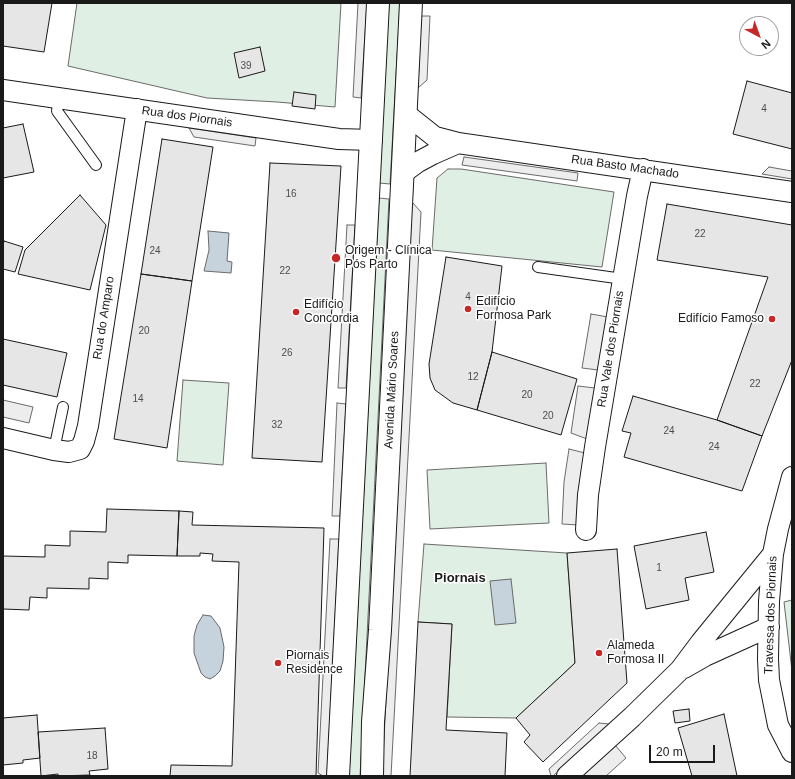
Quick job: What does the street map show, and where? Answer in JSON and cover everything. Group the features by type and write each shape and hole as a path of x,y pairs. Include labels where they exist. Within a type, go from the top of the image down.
{"main road":[{"path":"338,776 378,3"},
{"name":"Avenida Mário Soares","path":"372,776 373,722 380,630 411,3"}],"street":[{"name":"Rua dos Piornais","path":"3,90 339,139 372,140"},
{"name":"Rua do Amparo","path":"3,438 69,452 80,449 84,441 88,426 136,109"},
{"name":"Rua Basto Machado","path":"406,114 435,137 458,144 643,169 792,192"},
{"name":"Rua Basto Machado","path":"403,173 418,162 433,154 458,144"},
{"name":"Rua Vale dos Piornais","path":"586,530 588,495 595,447 643,169"},
{"name":"Travessa dos Piornais","path":"792,477 773,554 768,659 771,693 778,725 792,752"},
{"path":"567,776 632,717 680,670 773,554"},
{"path":"680,670 705,656 769,627"}],"lane":[{"path":"59,98 56,111 96,165"},
{"path":"538,267 623,279"},
{"path":"54,450 63,407"}],"green space":[{"path":"77,3 341,3 335,107 207,98 68,66"},
{"path":"389,3 400,3 390,184 379,183"},
{"path":"448,169 461,169 614,192 602,267 432,250 437,178"},
{"path":"379,198 389,199 360,776 349,776"},
{"path":"183,380 229,383 223,465 177,461"},
{"path":"546,463 549,523 430,529 427,470"},
{"path":"424,544 567,553 575,663 516,718 447,717 452,624 418,622"},
{"path":"792,600 792,671 784,602"}],"shaded area":[{"path":"358,3 367,3 361,98 353,97"},
{"path":"421,16 430,16 427,80 418,88"},
{"path":"189,128 256,138 255,146 194,137"},
{"path":"464,157 578,173 577,181 462,165"},
{"path":"769,167 792,171 792,179 762,174"},
{"path":"412,202 421,212 391,776 382,776"},
{"path":"347,225 355,225 346,388 338,388"},
{"path":"208,231 229,233 227,261 232,262 231,273 204,271 209,250"},
{"path":"591,314 608,317 598,370 582,368"},
{"path":"578,386 595,388 587,439 571,433"},
{"path":"3,400 33,407 29,423 3,417"},
{"path":"337,403 346,404 340,516 332,516"},
{"path":"569,449 585,453 578,525 562,524 564,482"},
{"path":"330,539 339,539 327,776 323,776 318,773"},
{"path":"511,579 516,623 495,625 490,581"},
{"path":"203,615 211,616 220,628 224,647 223,661 220,671 210,679 201,673 194,653 194,636 197,625"},
{"path":"599,723 609,724 553,776 551,776 549,769"},
{"path":"615,745 626,758 606,776 582,776"}],"building":[{"path":"3,3 52,3 44,52 3,46"},
{"path":"260,47 265,71 239,78 234,53"},
{"path":"747,81 792,93 792,149 733,134"},
{"path":"294,92 316,95 315,109 292,106"},
{"path":"23,124 34,172 3,178 3,128"},
{"path":"162,139 213,147 192,281 141,274"},
{"name":"Edifício Concordia","path":"270,163 341,166 322,462 252,458"},
{"path":"80,195 106,225 90,290 18,274 25,250"},
{"name":"Edifício Famoso","path":"667,204 792,225 792,360 762,436 717,420 768,277 657,260"},
{"path":"4,241 23,247 15,272 3,269"},
{"name":"Edifício Formosa Park","path":"446,257 502,266 492,352 477,410 453,403 435,390 430,378 429,364"},
{"path":"141,274 192,281 167,448 114,439"},
{"path":"3,339 67,353 57,397 3,385"},
{"name":"Edifício Formosa Park","path":"492,352 577,379 561,435 477,410"},
{"path":"633,396 717,420 762,436 742,491 624,457 631,433 622,431"},
{"path":"107,509 179,511 177,556 128,555 128,563 108,562 108,579 89,578 89,589 47,588 47,598 30,597 29,610 3,609 3,556 45,557 45,545 70,546 70,531 106,532"},
{"name":"Piornais Residence","path":"179,511 193,512 192,525 324,528 316,776 170,776 171,765 232,766 239,562 212,561 213,554 200,553 200,556 177,556"},
{"path":"706,532 714,572 685,578 689,600 646,609 634,546"},
{"name":"Alameda Formosa II","path":"617,549 627,683 543,762 524,742 530,735 516,718 575,663 567,553"},
{"path":"418,622 452,624 446,730 507,733 505,776 410,776"},
{"path":"689,709 690,721 675,723 673,711"},
{"path":"724,714 737,776 692,776 678,728"},
{"path":"37,715 40,758 23,760 23,763 3,765 3,718"},
{"path":"105,728 108,769 89,771 90,775 58,776 58,774 41,776 38,732"}],"place":[{"name":"Origem - Clínica Pós Parto","path":"336,258"},
{"name":"Edifício Formosa Park","path":"468,309"},
{"name":"Edifício Concordia","path":"296,312"},
{"name":"Edifício Famoso","path":"772,319"},
{"name":"Alameda Formosa II","path":"599,653"},
{"name":"Piornais Residence","path":"278,663"}],"district":[{"name":"Piornais","path":"460,578"}]}
